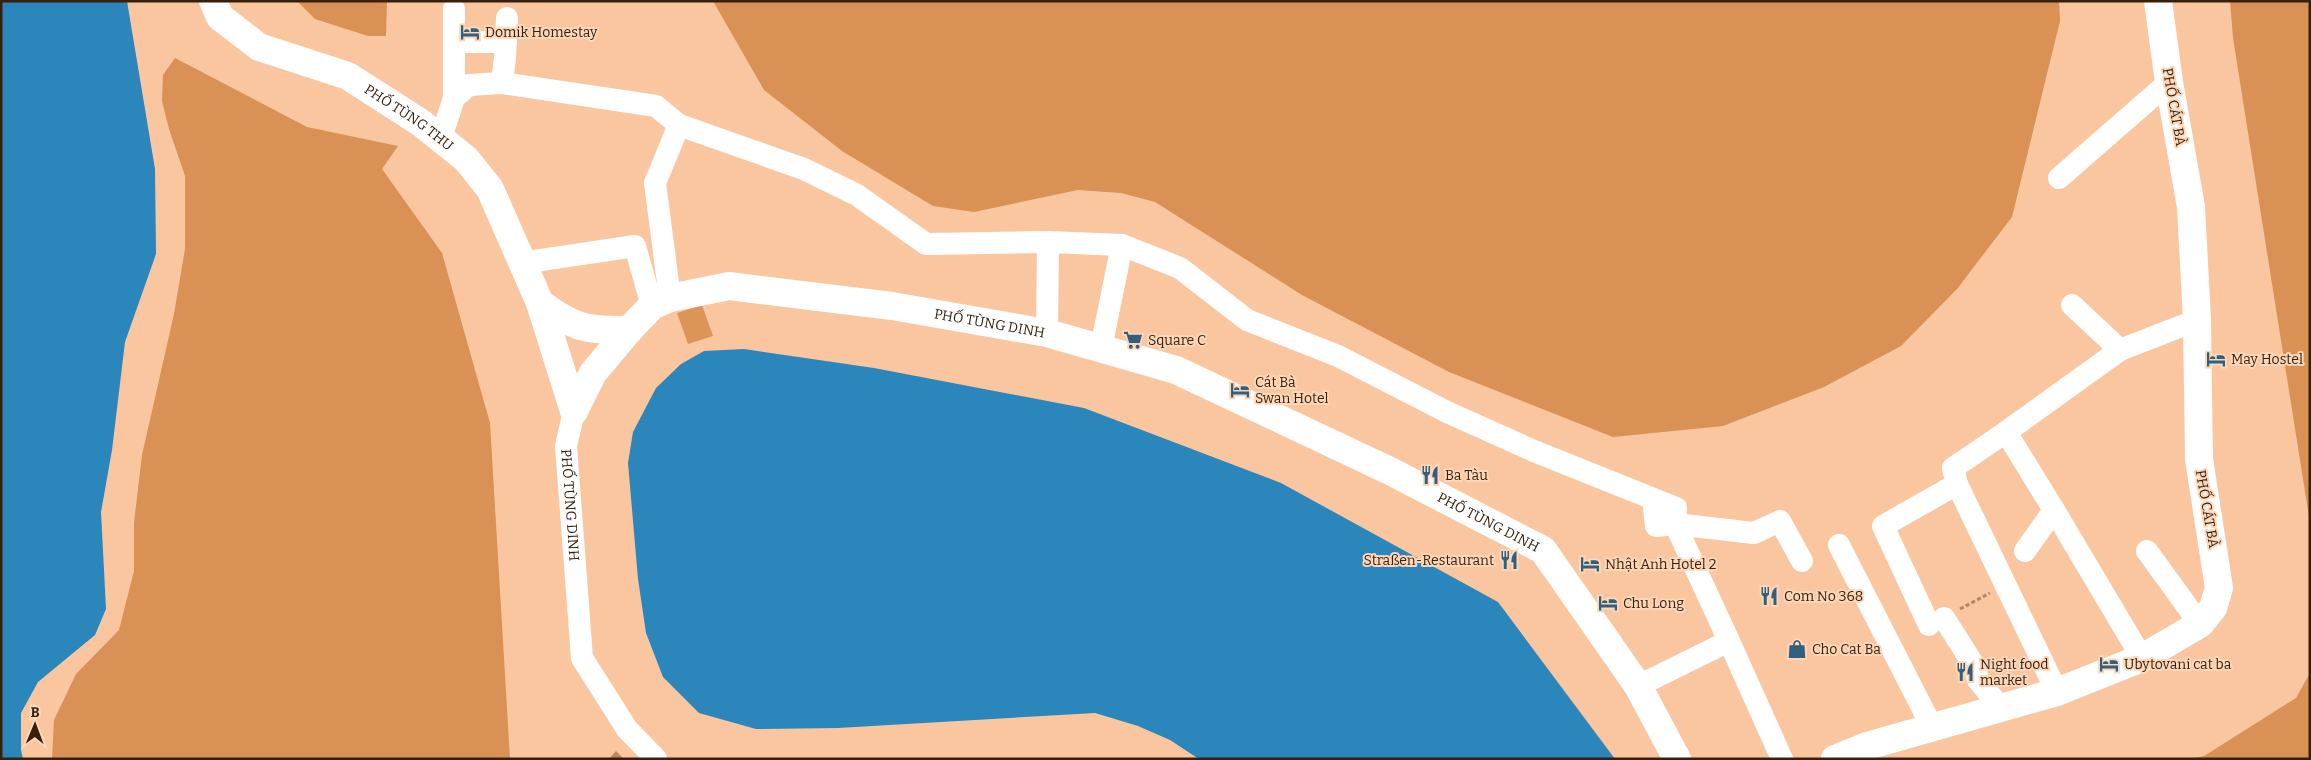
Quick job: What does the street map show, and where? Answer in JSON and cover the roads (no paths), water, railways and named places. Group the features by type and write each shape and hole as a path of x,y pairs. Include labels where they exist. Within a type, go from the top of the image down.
{"main road":[{"name":"PHỐ TÙNG THU","path":"213,1 220,17 259,47 348,76 441,138 466,159 490,189 521,263 540,302 574,411"},
{"name":"PHỐ CÁT BÀ","path":"1835,759 1867,746 2057,692 2142,658 2200,624 2213,608 2219,588 2199,459 2197,320 2191,207 2169,82 2158,1"},
{"name":"PHỐ TÙNG DINH","path":"574,411 593,373 629,330 661,302 729,286 892,306 1047,333 1176,370 1390,471 1543,550 1638,686 1678,759"},
{"path":"540,302 558,317 577,326 598,331 629,330"}],"street":[{"path":"441,138 454,98 454,9"},
{"path":"502,83 507,18"},
{"path":"455,42 506,42"},
{"path":"2059,178 2169,82"},
{"path":"454,98 469,85 502,83 656,106 679,126 804,169 857,195 926,244 1048,242 1114,245 1180,268 1247,320 1338,356 1447,412 1534,451 1676,508 1675,524 1782,759"},
{"path":"661,302 662,235 655,183 679,126"},
{"path":"521,263 635,246 646,236 662,235"},
{"path":"1047,333 1048,242"},
{"path":"1101,348 1114,282 1114,245"},
{"path":"635,246 661,302"},
{"path":"2072,305 2120,350"},
{"path":"2057,692 1957,484 1953,468 2120,350 2197,320"},
{"name":"PHỐ TÙNG DINH","path":"574,411 566,446 582,658 627,729 656,759"},
{"path":"2006,432 2142,658"},
{"path":"1957,484 1883,526 1937,622 1974,667 1978,680 2000,707"},
{"path":"2025,551 2054,510"},
{"path":"1675,524 1754,533 1780,521 1802,561"},
{"path":"1839,545 1932,727"},
{"path":"2147,551 2200,624"},
{"path":"1638,686 1728,641"}],"water":[{"path":"1,1 127,1 155,169 156,254 125,342 112,450 101,512 106,609 95,635 38,682 21,713 21,750 23,759 1,759"},
{"path":"744,349 874,368 1084,408 1281,483 1498,602 1615,759 1199,759 1170,740 1138,726 1095,713 838,728 756,729 699,713 663,677 646,633 638,579 628,463 633,432 656,388 681,364 704,351"}],"place":[{"name":"Domik Homestay","path":"470,32"},
{"name":"Square C","path":"1133,340"},
{"name":"May Hostel","path":"2216,359"},
{"name":"Cát Bà Swan Hotel","path":"1240,390"},
{"name":"Ba Tàu","path":"1430,475"},
{"name":"Straßen-Restaurant","path":"1509,560"},
{"name":"Nhật Anh Hotel 2","path":"1590,564"},
{"name":"Com No 368","path":"1769,596"},
{"name":"Chu Long","path":"1608,603"},
{"name":"Cho Cat Ba","path":"1797,649"},
{"name":"Ubytovani cat ba","path":"2109,664"},
{"name":"Night food market","path":"1965,672"}]}
